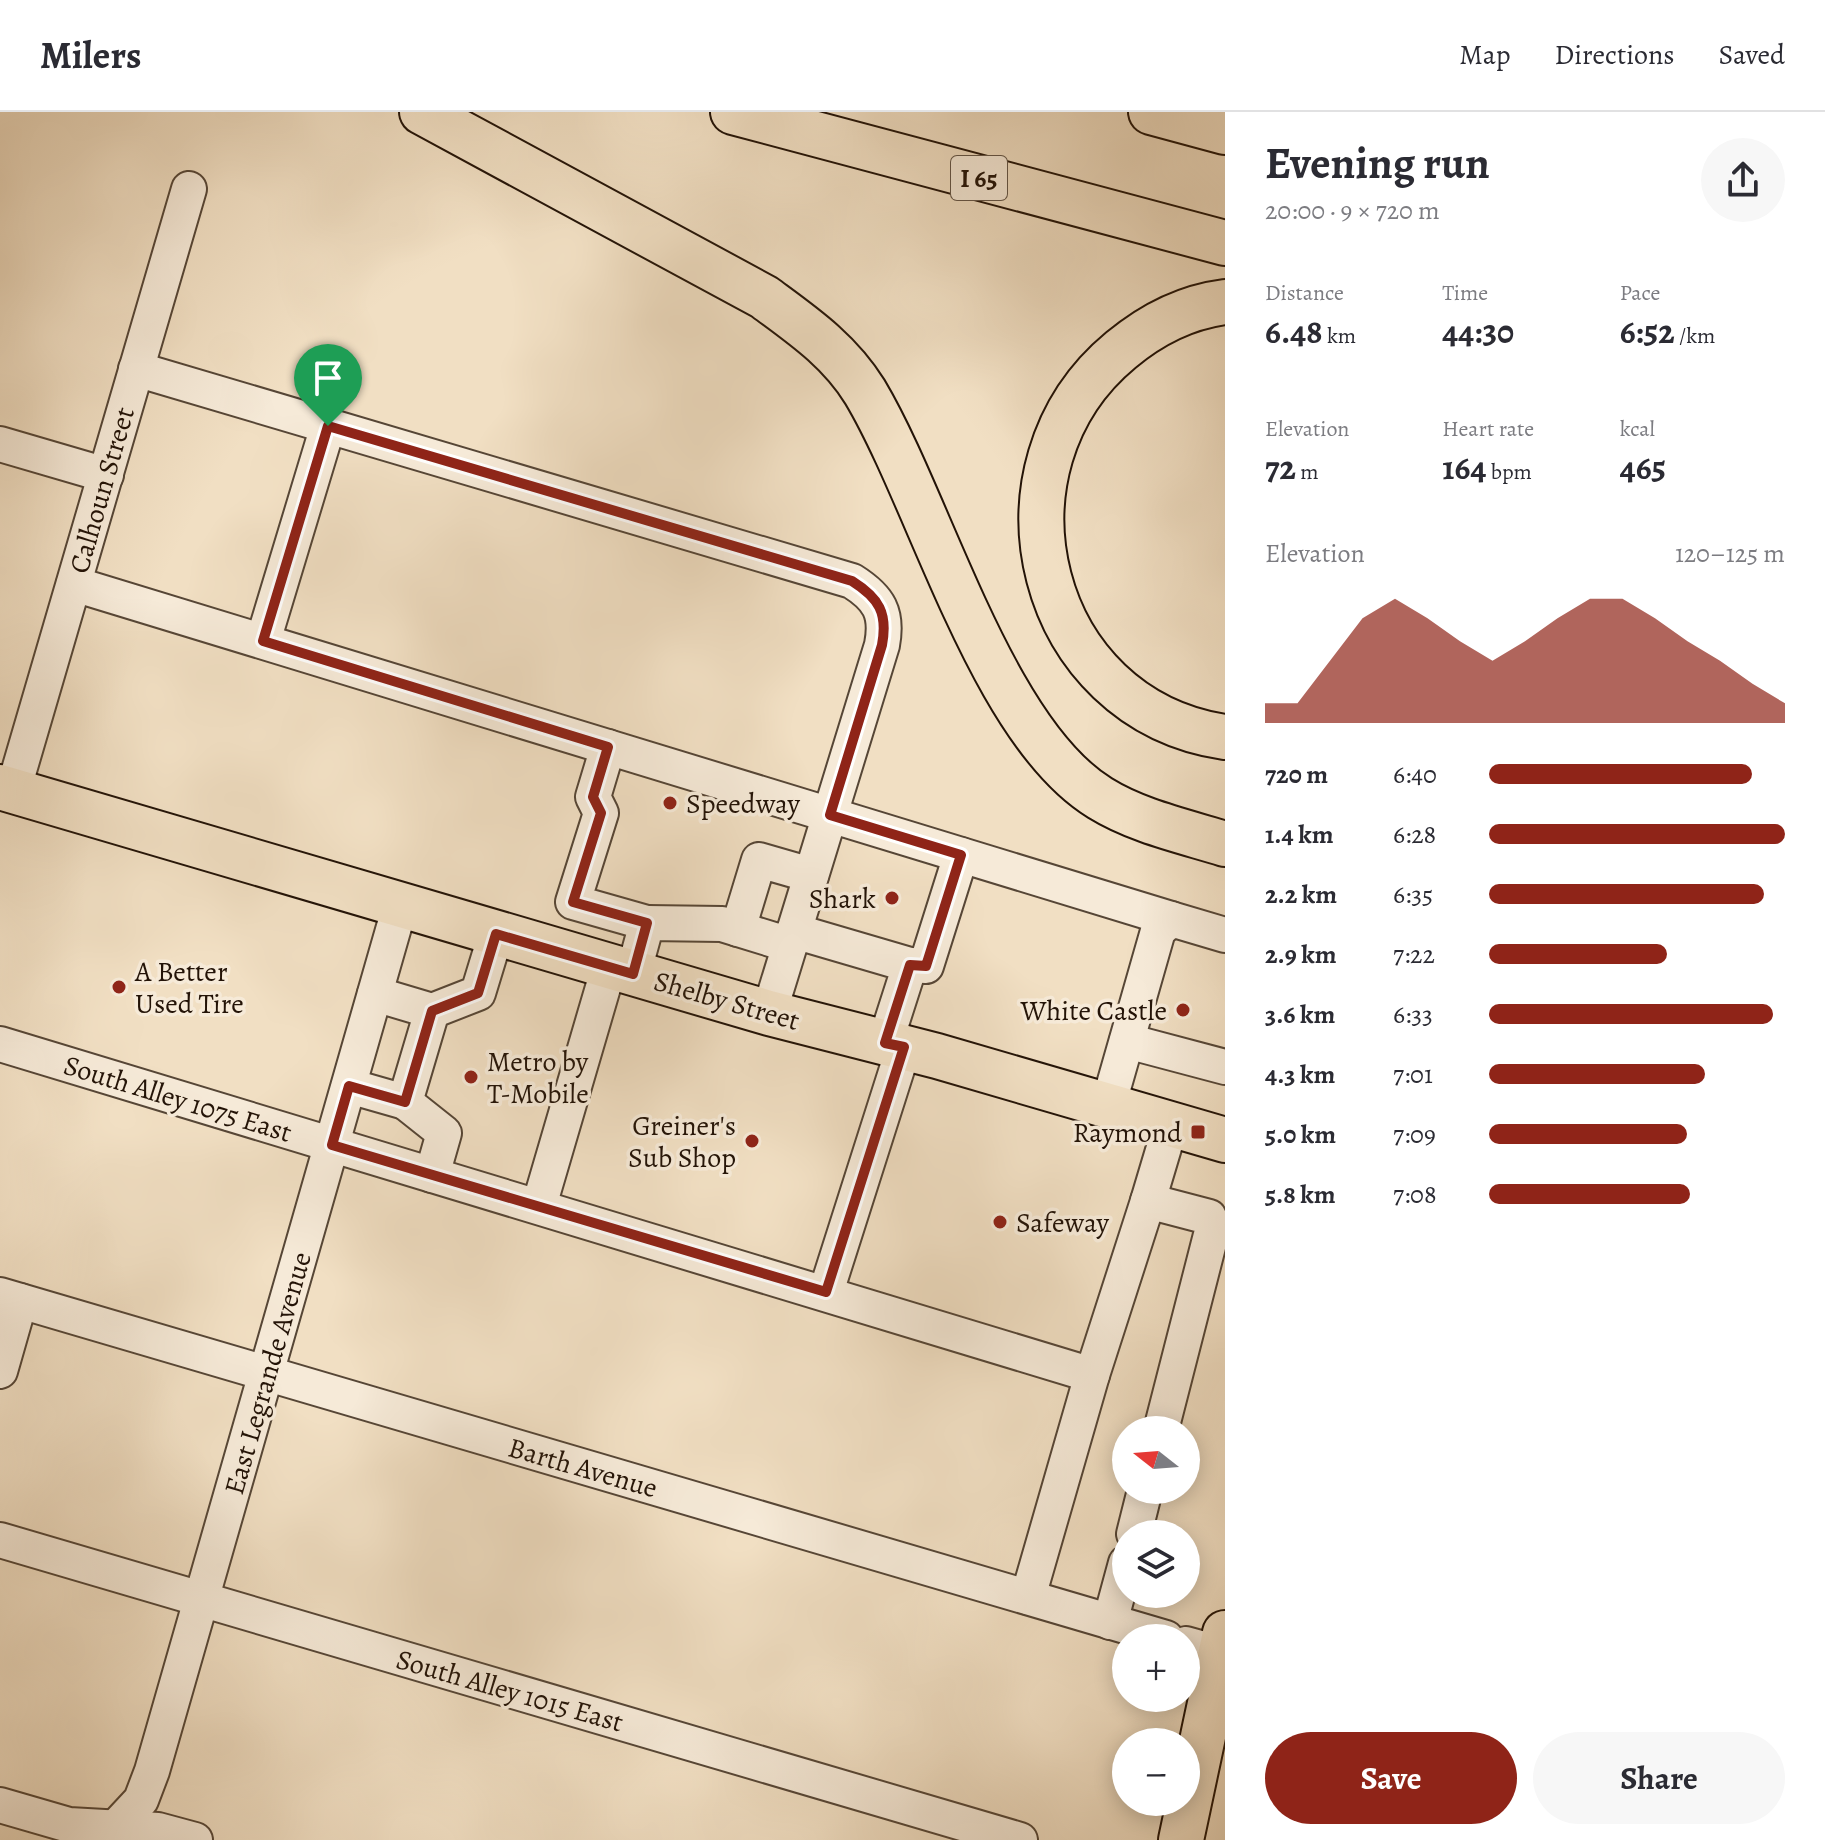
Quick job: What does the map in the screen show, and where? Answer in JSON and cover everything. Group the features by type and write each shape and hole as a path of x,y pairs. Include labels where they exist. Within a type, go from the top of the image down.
{"main road":[{"path":"422,112 764,297 815,333 864,390 997,669 1043,746 1070,776 1100,799 1159,824 1225,844"},
{"name":"I 65","path":"733,112 1225,243"},
{"path":"1151,112 1225,132"},
{"path":"1225,302 1195,309 1150,328 1099,369 1079,394 1056,437 1044,478 1040,533 1054,596 1076,640 1096,666 1132,698 1160,716 1225,737"},
{"name":"Shelby Street","path":"6,789 769,1013 894,1045 1225,1140"},
{"path":"1181,1840 1214,1647"}],"street":[{"name":"Calhoun Street","path":"6,789 74,584 189,189"},
{"path":"136,369 852,581 868,591 883,609 886,623 882,645 769,1013"},
{"path":"263,641 328,426"},
{"path":"0,444 106,475"},
{"path":"74,584 1225,935"},
{"path":"608,747 593,797 601,813 573,902 647,923 722,924 926,966 961,855"},
{"path":"738,929 759,860 811,875"},
{"name":"East Legrande Avenue","path":"112,1834 141,1800 267,1374 400,906"},
{"path":"1108,1106 1158,931 1171,919"},
{"path":"539,1206 621,970 647,923"},
{"path":"375,994 432,1011 478,993 496,934"},
{"path":"826,1292 894,1045 910,965"},
{"path":"405,1102 432,1011"},
{"path":"1127,1041 1225,1067"},
{"name":"South Alley 1075 East","path":"0,1044 1092,1375"},
{"path":"349,1086 405,1102 444,1133 432,1175"},
{"path":"1028,1597 1092,1375 1171,1124"},
{"path":"1148,1201 1209,1217 1213,1227 1165,1416"},
{"path":"0,1371 10,1298"},
{"name":"Barth Avenue","path":"10,1298 1117,1624"},
{"name":"South Alley 1015 East","path":"0,1540 1020,1840"},
{"path":"1110,1622 1114,1608"},
{"path":"0,1805 112,1834 158,1830 195,1840"}],"place":[{"name":"Speedway","path":"670,803"},
{"name":"Shark","path":"892,898"},
{"name":"A Better Used Tire","path":"119,987"},
{"name":"White Castle","path":"1183,1010"},
{"name":"Metro by T-Mobile","path":"471,1077"},
{"name":"Raymond","path":"1198,1132"},
{"name":"Greiner's Sub Shop","path":"752,1141"},
{"name":"Safeway","path":"1000,1222"}],"route":[{"path":"328,426 852,581 868,591 883,609 886,623 882,645 830,815 961,855 926,966 910,965 885,1043 904,1047 826,1292 332,1145 349,1086 405,1102 432,1011 478,993 496,934 633,974 647,923 573,902 601,813 593,797 608,747 263,641 328,426"}]}
